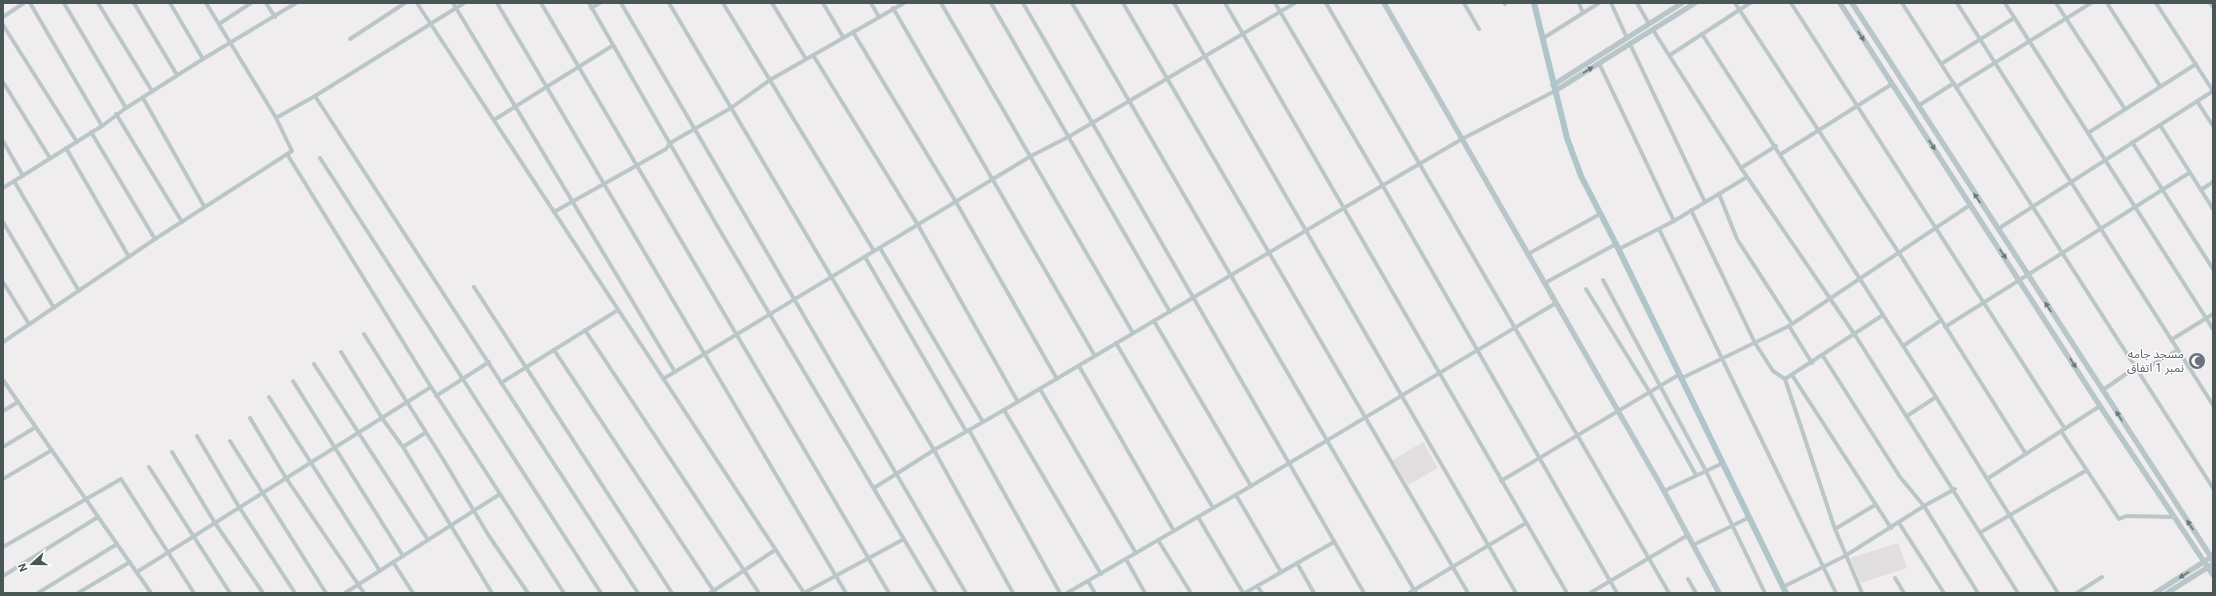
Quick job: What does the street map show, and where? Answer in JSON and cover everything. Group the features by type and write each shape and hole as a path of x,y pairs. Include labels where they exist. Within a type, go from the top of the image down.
{"main road":[{"path":"1384,3 1664,491 1718,593"},
{"path":"1534,3 1566,138 1581,176 1681,376 1748,518 1785,590"},
{"path":"1554,88 1627,38 1682,3"},
{"path":"1554,88 1599,63 1695,3"},
{"path":"1840,3 2100,406 2174,517 2210,561"},
{"path":"1852,3 2103,390 2210,561 2213,575"},
{"path":"2155,593 2210,561"},
{"path":"2167,593 2210,561"}],"street":[{"path":"3,17 17,5 24,3"},
{"path":"30,3 102,126"},
{"path":"64,3 126,108"},
{"path":"98,3 152,91"},
{"path":"134,3 177,75"},
{"path":"170,3 202,59"},
{"path":"4,340 54,308 204,206 292,151 292,148 276,118 206,3"},
{"path":"219,24 251,3"},
{"path":"266,3 275,16"},
{"path":"3,188 102,126 116,114 202,59 296,3"},
{"path":"350,39 405,3"},
{"path":"417,3 804,593 835,574 904,539"},
{"path":"453,3 675,372"},
{"path":"276,118 315,96 464,3"},
{"path":"497,3 548,86 846,593"},
{"path":"541,3 889,593"},
{"path":"589,3 612,46 936,593"},
{"path":"592,8 600,3"},
{"path":"621,3 895,474 966,593"},
{"path":"669,3 934,450 1014,593"},
{"path":"723,3 874,251"},
{"path":"772,3 806,59"},
{"path":"823,3 843,37"},
{"path":"871,3 879,17"},
{"path":"554,212 666,149 670,143 731,108 770,80 904,3"},
{"path":"941,3 1032,156 1133,333"},
{"path":"991,3 1070,136 1170,312"},
{"path":"1023,3 1192,298 1364,593"},
{"path":"1072,3 1415,591"},
{"path":"1123,3 1468,593"},
{"path":"1174,3 1516,593"},
{"path":"1225,3 1567,593"},
{"path":"1275,3 1383,186 1617,593"},
{"path":"663,379 1032,156 1070,136 1295,3"},
{"path":"1326,3 1516,327 1669,593"},
{"path":"1464,3 1479,29"},
{"path":"1579,3 1583,13"},
{"path":"1542,39 1599,3"},
{"path":"1611,3 1627,38"},
{"path":"1637,3 1649,24"},
{"path":"1735,3 1899,253 1940,321 2026,454"},
{"path":"1670,55 1750,3"},
{"path":"1791,3 1984,303 2119,519 2126,516 2174,517"},
{"path":"1902,3 2213,488"},
{"path":"1957,3 2213,405"},
{"path":"2005,3 2213,328"},
{"path":"2056,3 2125,109"},
{"path":"1918,106 1995,63 2091,3"},
{"path":"2107,3 2160,86"},
{"path":"1998,229 2213,91 2156,3"},
{"path":"2210,3 2213,7"},
{"path":"893,8 1095,356"},
{"path":"1941,64 2014,18"},
{"path":"3,25 77,142"},
{"path":"1653,30 1741,168 1855,335 1955,490 2018,593"},
{"path":"853,32 956,202 1057,379"},
{"path":"1702,34 1776,146 1936,397 2058,593"},
{"path":"1630,44 1705,202"},
{"path":"494,120 612,46"},
{"path":"813,55 918,225 1018,402"},
{"path":"1599,63 1674,221"},
{"path":"2088,133 2196,64"},
{"path":"3,82 50,158"},
{"path":"1781,154 1892,84"},
{"path":"874,488 967,430 1018,402 1344,208 1462,139 1548,93 1554,88"},
{"path":"315,96 638,593"},
{"path":"143,98 204,206"},
{"path":"2197,101 2213,126"},
{"path":"116,114 182,222"},
{"path":"2160,125 2213,209"},
{"path":"92,132 154,239"},
{"path":"3,141 23,176"},
{"path":"2132,142 2213,269"},
{"path":"1741,168 1776,146"},
{"path":"66,148 129,257"},
{"path":"287,154 430,387 564,593"},
{"path":"320,158 601,593"},
{"path":"1944,327 2189,173"},
{"path":"1545,284 1617,247 1674,221 1747,177"},
{"path":"14,181 79,291"},
{"path":"2201,190 2213,182"},
{"path":"1719,194 1737,239 1812,363"},
{"path":"1501,481 1618,411 1648,391 1721,359 1790,325 1970,205"},
{"path":"1691,210 1755,343 1773,371 1785,379 1835,529 1862,593"},
{"path":"1528,254 1600,214"},
{"path":"3,222 54,308"},
{"path":"1659,228 1721,359 1836,593"},
{"path":"880,248 983,422"},
{"path":"865,257 967,430 1060,593"},
{"path":"1603,280 1706,471 1765,593"},
{"path":"3,282 29,324"},
{"path":"474,287 672,593"},
{"path":"1586,289 1648,391 1696,475"},
{"path":"1067,593 1236,495 1556,303"},
{"path":"501,383 618,310"},
{"path":"2171,340 2213,314"},
{"path":"1785,379 1823,356 1883,315"},
{"path":"1154,321 1251,486"},
{"path":"1903,346 1940,321"},
{"path":"585,330 759,593"},
{"path":"364,334 425,433 475,510 489,536 528,593"},
{"path":"1116,343 1213,508"},
{"path":"554,350 713,592 775,550"},
{"path":"2140,372 2178,350"},
{"path":"341,352 382,418 404,447 492,593"},
{"path":"1823,356 1900,477 1924,506 1978,593"},
{"path":"436,396 489,362"},
{"path":"314,364 428,540"},
{"path":"1079,366 1174,531"},
{"path":"2103,390 2136,367"},
{"path":"1792,375 1890,528"},
{"path":"3,380 150,591 143,593"},
{"path":"294,381 334,448 403,556"},
{"path":"137,572 430,387"},
{"path":"1040,389 1136,553"},
{"path":"270,396 380,571"},
{"path":"1907,416 1936,397"},
{"path":"3,411 18,402"},
{"path":"1987,479 2100,406"},
{"path":"1004,410 1101,574"},
{"path":"250,418 286,478 357,586 364,593"},
{"path":"3,447 36,427"},
{"path":"404,447 425,433"},
{"path":"197,436 240,508 295,593"},
{"path":"230,441 326,593"},
{"path":"3,480 52,450"},
{"path":"172,452 215,523 264,593"},
{"path":"1664,491 1723,463"},
{"path":"149,467 230,593"},
{"path":"1981,532 2087,470"},
{"path":"3,547 121,479 194,593"},
{"path":"1785,590 1846,556 1924,506 1955,490"},
{"path":"345,593 500,494"},
{"path":"1236,495 1281,572"},
{"path":"1835,529 1875,505"},
{"path":"3,576 98,517"},
{"path":"1198,517 1244,593 1334,542"},
{"path":"1693,545 1748,518"},
{"path":"1409,593 1415,591 1452,566 1526,523"},
{"path":"1899,523 1944,593"},
{"path":"1590,593 1688,535"},
{"path":"1158,540 1191,593"},
{"path":"38,593 117,544"},
{"path":"1126,559 1145,593"},
{"path":"78,593 130,562"},
{"path":"393,562 413,593"},
{"path":"1297,563 1314,593"},
{"path":"2077,593 2102,577"},
{"path":"1895,578 1904,593"},
{"path":"1688,579 1696,593"},
{"path":"1088,581 1095,593"},
{"path":"1257,586 1262,593"}],"shaded area":[{"path":"1423,442 1438,468 1408,485 1393,460"},
{"path":"1898,543 1907,568 1861,583 1850,558"}],"place":[{"name":"مسجد جامه نمبر 1 اتفاق","path":"2197,361"}]}
